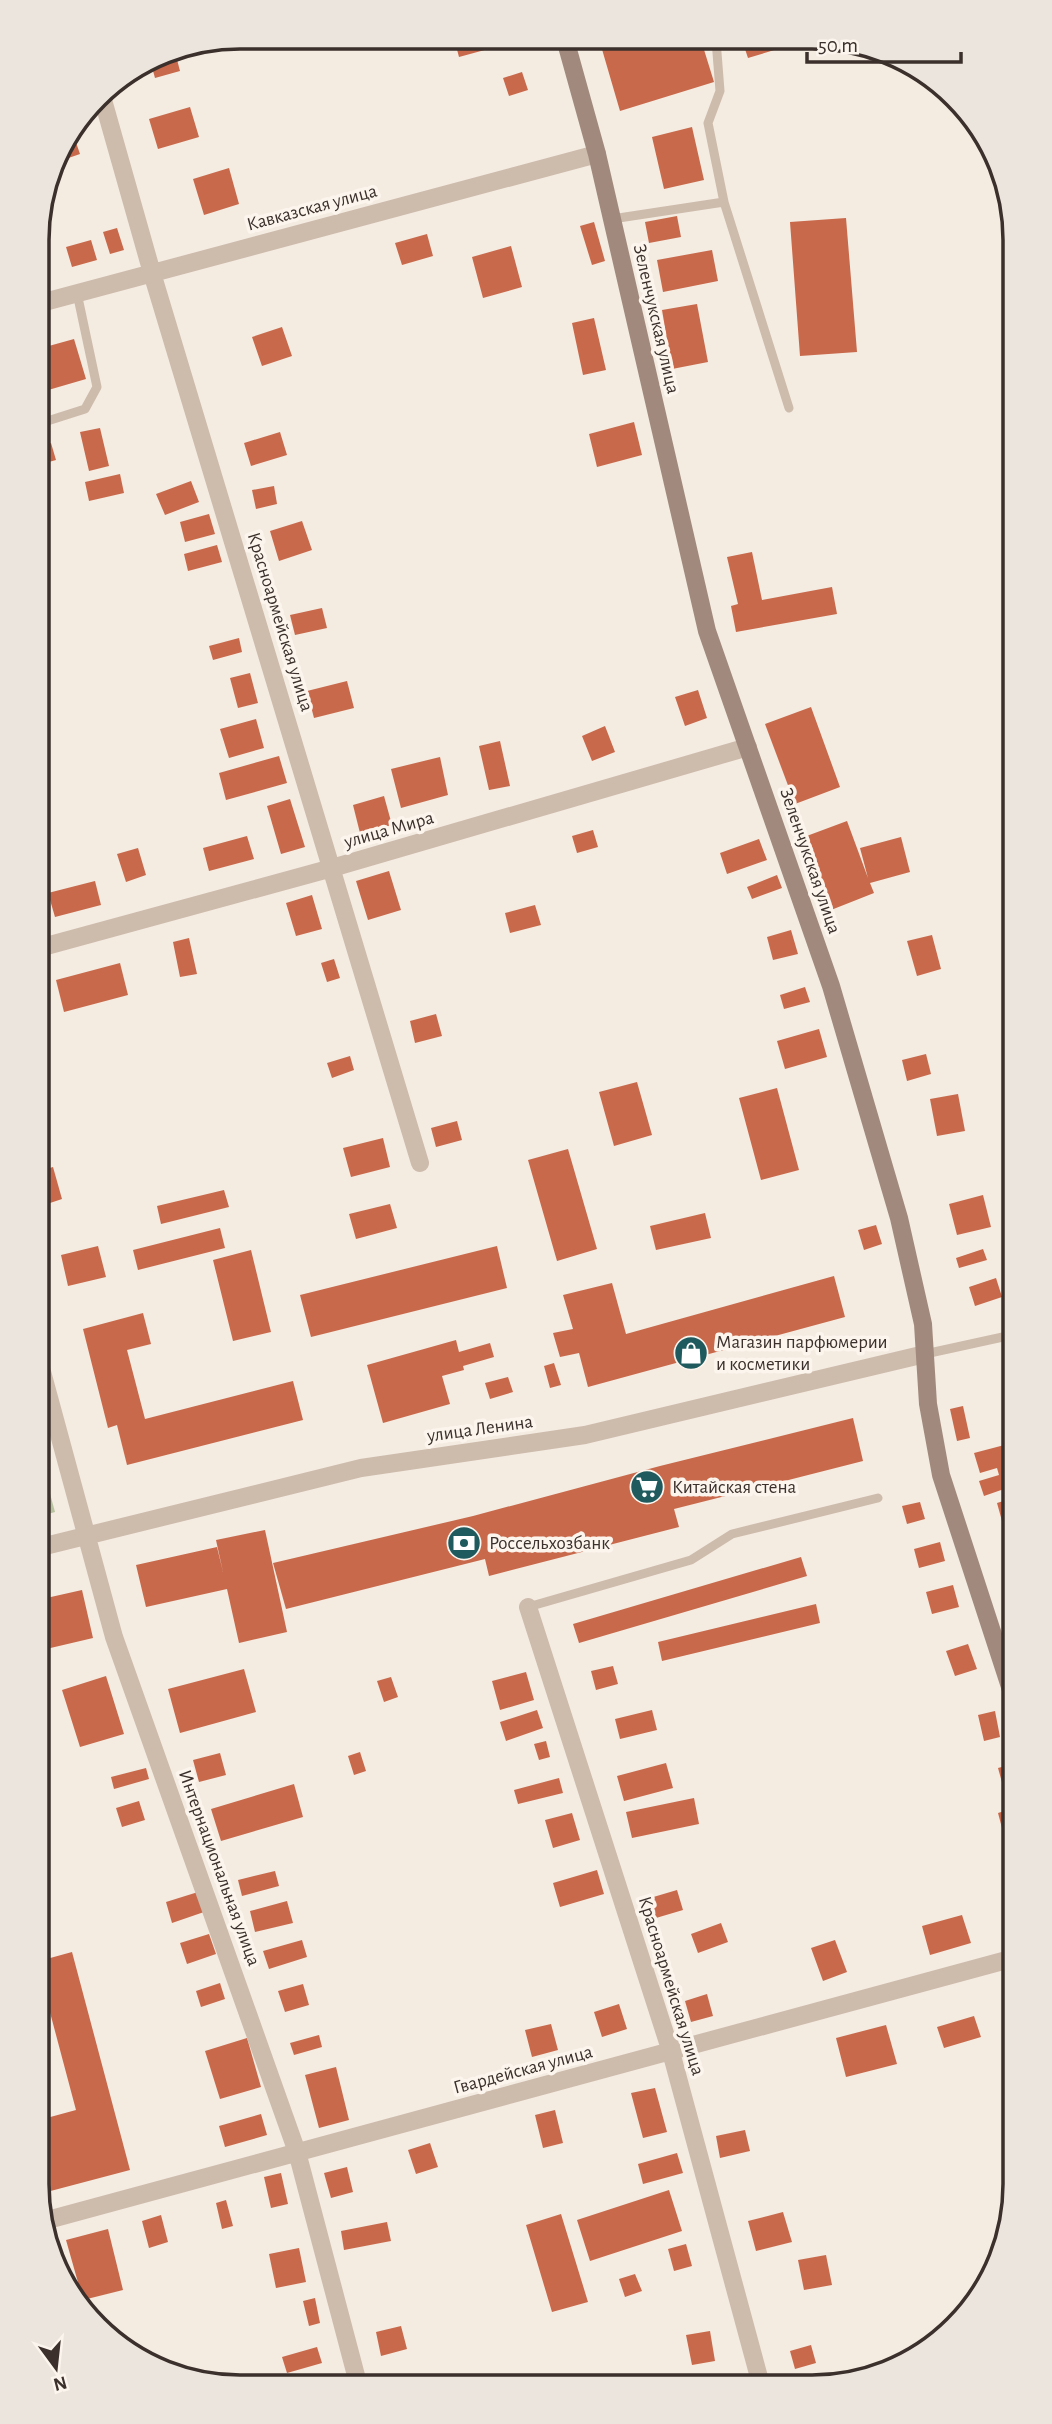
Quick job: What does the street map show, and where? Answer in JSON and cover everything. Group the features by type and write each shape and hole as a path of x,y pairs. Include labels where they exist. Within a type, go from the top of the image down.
{"street":[{"name":"Зеленчукская улица","path":"568,49 597,154 707,631 831,985 899,1218 923,1324 928,1404 941,1475 1003,1665"},
{"name":"Красноармейская улица","path":"105,105 152,273 420,1163"},
{"name":"Кавказская улица","path":"49,301 597,154"},
{"name":"улица Мира","path":"49,946 332,868 748,747"},
{"name":"улица Ленина","path":"49,1545 361,1468 585,1435 925,1354"},
{"name":"Интернациональная улица","path":"49,1399 114,1637 297,2152 356,2375"},
{"name":"Красноармейская улица","path":"528,1607 671,2052 758,2375"},
{"name":"Гвардейская улица","path":"53,2219 1003,1961"}],"lane":[{"path":"717,49 720,91 708,123 724,202 789,408"},
{"path":"612,219 724,202"},
{"path":"49,420 85,409 97,387 77,293"},
{"path":"925,1354 1003,1337"},
{"path":"528,1607 691,1560 732,1534 878,1498"}],"green space":[{"path":"49,1490 55,1512 49,1514"}],"building":[{"path":"457,49 488,49 459,57"},
{"path":"602,49 704,49 714,82 620,111"},
{"path":"745,49 778,49 748,58"},
{"path":"177,60 180,71 155,78 153,71"},
{"path":"522,72 528,90 509,96 503,78"},
{"path":"190,107 199,137 158,149 149,119"},
{"path":"692,127 704,180 664,189 652,137"},
{"path":"76,142 80,154 68,158"},
{"path":"229,168 239,204 204,215 193,179"},
{"path":"677,216 681,237 649,243 645,222"},
{"path":"846,218 857,352 800,356 790,222"},
{"path":"594,222 605,261 592,265 580,226"},
{"path":"117,228 124,250 110,254 103,232"},
{"path":"427,234 433,256 402,265 395,243"},
{"path":"91,240 97,260 72,267 66,247"},
{"path":"511,246 522,287 483,298 472,257"},
{"path":"712,250 718,281 663,292 657,260"},
{"path":"697,304 708,362 672,369 662,310"},
{"path":"594,318 606,370 583,375 572,323"},
{"path":"282,327 292,356 262,366 252,337"},
{"path":"74,339 86,379 49,390 49,346"},
{"path":"634,422 642,455 597,467 589,434"},
{"path":"100,428 109,466 89,471 80,432"},
{"path":"280,432 287,455 251,466 244,443"},
{"path":"49,444 56,460 49,462"},
{"path":"120,474 124,493 89,501 85,482"},
{"path":"191,481 199,502 165,515 156,494"},
{"path":"274,486 277,504 256,509 252,490"},
{"path":"209,514 215,534 185,542 180,522"},
{"path":"302,521 312,550 279,561 270,531"},
{"path":"217,545 222,562 188,571 184,554"},
{"path":"752,552 762,600 832,587 837,614 736,632 731,606 738,604 727,557"},
{"path":"322,608 327,628 295,635 290,615"},
{"path":"239,638 242,652 213,660 209,646"},
{"path":"250,673 258,703 238,708 230,678"},
{"path":"347,681 354,708 314,718 307,691"},
{"path":"698,690 707,718 685,726 675,697"},
{"path":"811,707 840,787 795,804 765,724"},
{"path":"256,719 264,748 229,758 220,729"},
{"path":"605,726 615,752 592,761 582,736"},
{"path":"500,741 510,786 489,790 479,746"},
{"path":"279,756 287,783 226,800 219,773"},
{"path":"440,757 448,795 401,808 391,769"},
{"path":"384,796 392,825 360,833 353,805"},
{"path":"290,799 305,847 281,854 267,806"},
{"path":"847,821 868,878 860,848 901,837 910,872 870,883 874,893 831,910 804,837"},
{"path":"593,830 598,847 577,853 572,836"},
{"path":"247,836 254,859 209,871 203,848"},
{"path":"759,839 767,860 727,874 720,853"},
{"path":"138,848 146,875 126,882 117,854"},
{"path":"389,871 401,910 368,920 356,881"},
{"path":"777,875 782,888 752,899 747,887"},
{"path":"95,881 101,905 55,917 49,893"},
{"path":"312,895 322,929 296,936 286,903"},
{"path":"535,905 541,925 510,933 505,913"},
{"path":"791,930 798,954 773,960 767,937"},
{"path":"932,935 941,969 917,976 907,941"},
{"path":"189,938 197,974 180,977 173,942"},
{"path":"334,959 340,978 327,982 321,963"},
{"path":"120,963 128,995 64,1012 56,980"},
{"path":"805,987 810,1002 784,1009 780,995"},
{"path":"436,1014 442,1036 415,1043 410,1021"},
{"path":"819,1029 827,1057 785,1069 777,1041"},
{"path":"926,1054 931,1074 907,1081 902,1060"},
{"path":"350,1056 354,1070 332,1078 327,1063"},
{"path":"637,1082 652,1135 614,1146 599,1092"},
{"path":"777,1088 799,1170 761,1180 739,1098"},
{"path":"958,1094 965,1131 937,1136 930,1099"},
{"path":"457,1121 462,1140 436,1147 431,1128"},
{"path":"383,1138 390,1167 351,1177 343,1148"},
{"path":"568,1149 597,1249 557,1261 528,1160"},
{"path":"53,1167 62,1199 49,1203 49,1168"},
{"path":"224,1190 229,1207 161,1224 157,1206"},
{"path":"983,1195 991,1227 957,1235 949,1204"},
{"path":"390,1204 397,1228 356,1239 349,1214"},
{"path":"705,1213 711,1238 656,1250 650,1226"},
{"path":"876,1225 882,1244 864,1250 858,1230"},
{"path":"220,1228 225,1248 138,1270 133,1250"},
{"path":"98,1246 106,1277 68,1286 61,1255"},
{"path":"497,1246 507,1288 311,1337 300,1295"},
{"path":"983,1249 987,1260 959,1268 956,1258"},
{"path":"251,1250 271,1332 233,1341 213,1260"},
{"path":"834,1276 845,1317 588,1387 579,1353 560,1357 553,1333 573,1329 563,1295 612,1283 626,1334"},
{"path":"996,1278 1002,1297 975,1306 969,1287"},
{"path":"143,1313 151,1344 127,1350 145,1419 293,1381 303,1420 127,1465 117,1425 108,1428 83,1329"},
{"path":"456,1340 459,1352 490,1343 494,1357 463,1366 464,1370 442,1376 450,1404 383,1423 367,1365"},
{"path":"554,1363 561,1385 550,1388 544,1366"},
{"path":"508,1377 513,1392 490,1399 485,1383"},
{"path":"963,1406 970,1438 957,1441 950,1409"},
{"path":"853,1418 863,1461 674,1509 679,1527 489,1576 485,1559 286,1609 273,1563 473,1516"},
{"path":"1003,1445 1003,1489 984,1496 979,1481 999,1475 997,1468 980,1473 974,1453"},
{"path":"1003,1501 1002,1521 997,1503"},
{"path":"920,1502 925,1519 907,1524 902,1506"},
{"path":"265,1530 287,1632 239,1643 227,1589 146,1607 136,1565 217,1547 223,1572 216,1540"},
{"path":"940,1542 945,1561 919,1568 914,1549"},
{"path":"801,1557 807,1576 579,1643 573,1624"},
{"path":"953,1585 959,1607 932,1614 926,1592"},
{"path":"82,1590 93,1638 49,1648 49,1597"},
{"path":"816,1604 820,1623 662,1661 658,1642"},
{"path":"968,1644 977,1669 955,1676 946,1651"},
{"path":"613,1666 618,1684 596,1690 591,1671"},
{"path":"244,1669 256,1712 180,1733 168,1689"},
{"path":"526,1672 534,1700 500,1710 492,1681"},
{"path":"106,1676 124,1734 80,1747 62,1690"},
{"path":"391,1677 398,1697 384,1702 377,1681"},
{"path":"537,1710 543,1728 506,1741 500,1722"},
{"path":"652,1710 657,1730 620,1739 615,1719"},
{"path":"995,1711 1000,1737 984,1741 978,1715"},
{"path":"546,1741 550,1757 539,1760 534,1744"},
{"path":"360,1752 366,1771 354,1775 348,1756"},
{"path":"220,1753 226,1775 199,1782 193,1760"},
{"path":"666,1763 673,1788 624,1801 617,1776"},
{"path":"1003,1767 1003,1786 998,1768"},
{"path":"146,1768 149,1779 114,1789 111,1777"},
{"path":"559,1778 563,1793 518,1804 514,1790"},
{"path":"294,1784 303,1817 221,1841 211,1809"},
{"path":"694,1798 699,1824 632,1838 626,1812"},
{"path":"139,1801 145,1820 122,1827 116,1808"},
{"path":"1003,1811 1003,1828 1002,1828 998,1813"},
{"path":"572,1813 580,1840 553,1848 545,1820"},
{"path":"597,1870 604,1894 560,1907 553,1883"},
{"path":"275,1871 279,1886 242,1896 238,1880"},
{"path":"677,1890 683,1910 656,1918 650,1898"},
{"path":"198,1892 204,1912 172,1923 166,1902"},
{"path":"287,1901 293,1923 255,1932 250,1911"},
{"path":"962,1915 971,1943 930,1955 922,1926"},
{"path":"721,1923 728,1942 698,1953 691,1934"},
{"path":"209,1934 216,1954 187,1964 180,1943"},
{"path":"302,1940 307,1957 269,1969 263,1951"},
{"path":"835,1940 847,1972 823,1981 811,1948"},
{"path":"72,1952 130,2170 50,2191 49,2117 76,2110 49,2009 49,1958"},
{"path":"220,1983 225,1999 201,2007 196,1991"},
{"path":"303,1984 309,2005 285,2012 278,1991"},
{"path":"707,1994 713,2016 691,2022 685,2001"},
{"path":"619,2004 627,2029 602,2037 594,2012"},
{"path":"974,2016 981,2037 944,2048 937,2027"},
{"path":"551,2024 558,2050 532,2057 525,2030"},
{"path":"886,2025 897,2064 846,2077 836,2038"},
{"path":"319,2035 322,2047 294,2055 290,2043"},
{"path":"247,2038 261,2087 220,2099 205,2051"},
{"path":"336,2067 349,2120 319,2128 305,2075"},
{"path":"655,2088 667,2132 643,2138 631,2093"},
{"path":"555,2110 563,2143 543,2148 535,2115"},
{"path":"261,2114 267,2135 225,2147 219,2126"},
{"path":"745,2130 750,2151 720,2158 716,2136"},
{"path":"430,2143 438,2167 416,2174 408,2150"},
{"path":"677,2153 683,2173 643,2184 638,2164"},
{"path":"347,2167 353,2192 331,2198 324,2173"},
{"path":"281,2173 288,2204 271,2208 264,2177"},
{"path":"669,2190 682,2231 590,2261 577,2220"},
{"path":"226,2200 233,2226 222,2229 216,2203"},
{"path":"783,2212 792,2242 756,2251 748,2221"},
{"path":"561,2214 588,2302 552,2312 526,2225"},
{"path":"161,2215 168,2242 149,2248 142,2221"},
{"path":"387,2222 391,2241 344,2250 341,2231"},
{"path":"108,2229 123,2290 88,2299 79,2287 66,2240"},
{"path":"686,2244 692,2266 674,2271 668,2249"},
{"path":"299,2248 306,2282 276,2288 269,2254"},
{"path":"826,2255 832,2285 804,2290 798,2260"},
{"path":"635,2274 642,2291 625,2297 619,2279"},
{"path":"315,2298 320,2323 309,2326 303,2301"},
{"path":"401,2326 407,2349 381,2356 376,2332"},
{"path":"710,2331 715,2361 692,2365 686,2335"},
{"path":"811,2345 816,2363 795,2369 790,2351"},
{"path":"317,2347 322,2363 287,2373 282,2357"}],"place":[{"name":"Магазин парфюмерии и косметики","path":"691,1353"},
{"name":"Китайская стена","path":"647,1487"},
{"name":"Россельхозбанк","path":"464,1543"}]}
